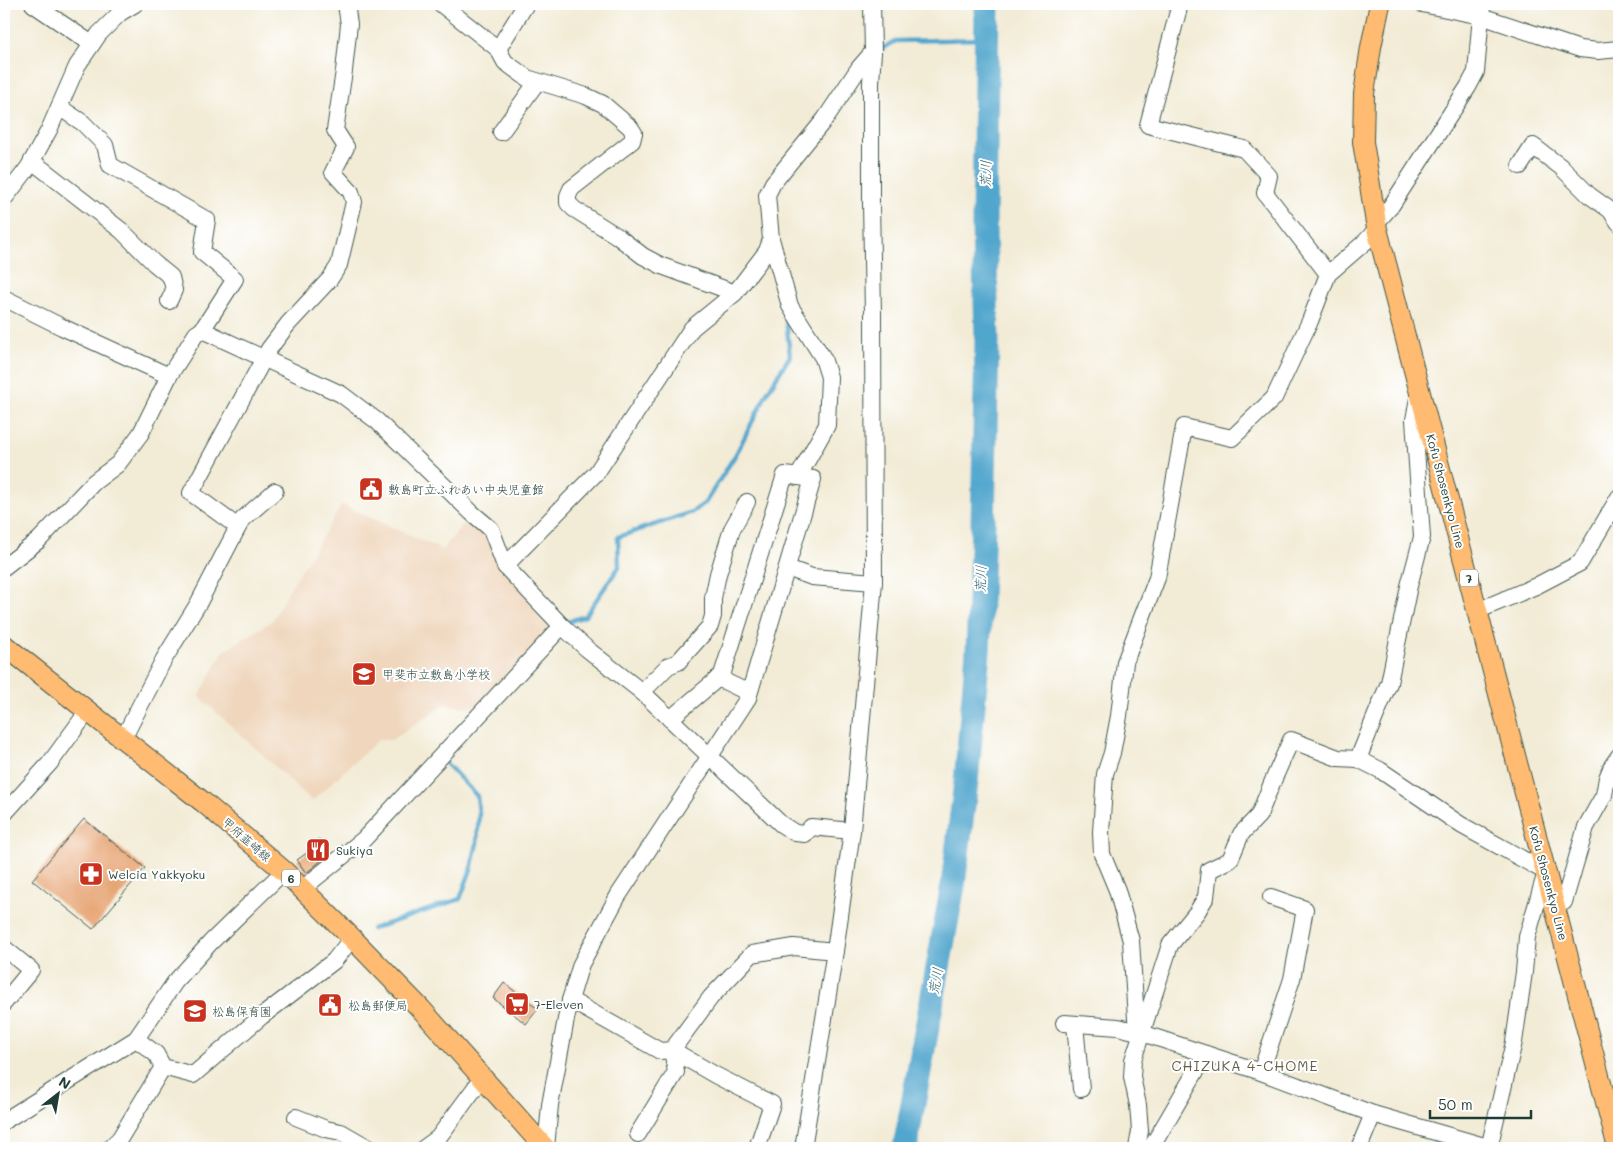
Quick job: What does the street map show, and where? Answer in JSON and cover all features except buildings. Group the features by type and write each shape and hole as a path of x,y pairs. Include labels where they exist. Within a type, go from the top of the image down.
{"main road":[{"name":"Kofu Shosenkyo Line","path":"1380,4 1364,94 1363,142 1377,226 1618,1148"},
{"name":"甲府韮崎線","path":"4,645 204,802 284,870 421,1009 546,1148"}],"street":[{"path":"33,4 92,44"},
{"path":"4,199 32,161 77,66 99,34 120,13 135,4"},
{"path":"238,527 191,494 269,349 288,324 330,279 339,265 354,202 351,192 333,172 346,147 335,130 349,24 346,4"},
{"path":"441,4 498,49 505,62 527,78 586,96 603,104 630,127 634,133 632,140 571,189 568,203 574,209 617,236 643,256 662,266 735,292"},
{"path":"498,49 526,4"},
{"path":"803,1148 835,951 852,830 874,582 873,314 870,202 872,4"},
{"path":"1180,4 1148,125 1244,149 1269,176 1265,193 1328,274"},
{"path":"1422,4 1482,10 1580,49 1598,51 1619,49"},
{"path":"1142,1033 1136,1019 1131,941 1117,890 1102,854 1101,832 1105,774 1112,753 1119,716 1125,662 1157,578 1184,427 1232,438 1274,398 1310,321 1328,274 1365,242 1377,226 1468,87 1476,72 1482,10"},
{"path":"798,477 828,425 829,377 823,358 790,306 771,239 767,195 773,183 825,120 859,68 873,52"},
{"path":"501,132 537,82"},
{"path":"4,566 39,540 94,482 118,464 141,433 169,376 235,279 202,252 207,220 110,165 105,145 83,123 59,107"},
{"path":"1520,166 1533,146 1561,167 1589,196 1610,210 1619,223"},
{"path":"32,161 122,231 170,277 174,290 169,301"},
{"path":"505,566 597,472 692,328 735,292 767,251 771,239"},
{"path":"4,298 70,331 169,376"},
{"path":"202,330 341,394 377,421 491,529 505,566 562,626 587,649 642,692 781,824 795,834 805,834 811,827 852,830"},
{"path":"1358,760 1388,683 1409,586 1422,537 1414,420 1419,389"},
{"path":"546,1148 550,1105 570,1000 581,964 618,896 748,698 813,479 785,475 722,675 670,719"},
{"path":"123,739 164,659 198,604 238,527 243,519 275,491"},
{"path":"1477,611 1536,586 1580,563 1619,497"},
{"path":"642,692 668,666 678,662 710,626 718,574 732,529 747,502"},
{"path":"787,568 812,577 874,582"},
{"path":"302,888 364,839 562,626"},
{"path":"718,678 749,693"},
{"path":"4,814 50,763 88,711"},
{"path":"1081,1089 1070,1024 1118,1027 1142,1033 1261,1072 1373,1114 1490,1148 1514,1042 1527,937 1546,872 1461,825 1380,770 1358,760 1338,758 1291,740 1259,815 1241,834 1230,860 1209,870 1206,897 1197,912 1170,945 1142,1033 1133,1060 1132,1077 1138,1105 1140,1131 1137,1148"},
{"path":"1555,907 1564,902 1586,827 1604,795 1606,778 1617,764"},
{"path":"4,1121 136,1039 175,982 211,942 284,870"},
{"path":"1261,1072 1292,979 1305,908 1271,897"},
{"path":"163,1068 193,1075 262,1016 334,961 352,938"},
{"path":"638,1134 676,1072 672,1050 711,997 752,954 794,947 835,951"},
{"path":"4,948 31,970 4,1003"},
{"path":"570,1000 660,1051 672,1050 715,1075 772,1104 757,1148"},
{"path":"136,1039 156,1054 163,1068"},
{"path":"1151,1148 1206,1054"},
{"path":"110,1148 120,1138 163,1068"},
{"path":"424,1148 438,1138 483,1077"},
{"path":"1359,1148 1373,1114"},
{"path":"296,1117 326,1129 341,1132 369,1148"}],"shaded area":[{"name":"甲斐市立敷島小学校","path":"342,505 442,550 472,513 505,566 562,626 485,708 444,705 391,740 379,739 312,801 199,696 223,652 272,621 285,596"}],"waterway":[{"name":"荒川","path":"905,1148 953,885 966,782 978,651 987,341 984,226 987,4"},
{"path":"877,54 881,49 896,41 987,39"},
{"path":"564,623 585,616 619,567 618,537 692,512 705,503 736,454 768,391 790,356 785,308"},
{"path":"372,929 460,899 471,869 477,843 479,813 477,796 443,760"}],"place":[{"name":"敷島町立ふれあい中央児童館","path":"371,489"},
{"name":"甲斐市立敷島小学校","path":"364,674"},
{"name":"Sukiya","path":"318,850"},
{"name":"Welcia Yakkyoku","path":"91,874"},
{"name":"7-Eleven","path":"517,1004"},
{"name":"松島郵便局","path":"330,1005"},
{"name":"松島保育園","path":"195,1011"}],"district":[{"name":"CHIZUKA 4-CHOME","path":"1245,1065"}]}
